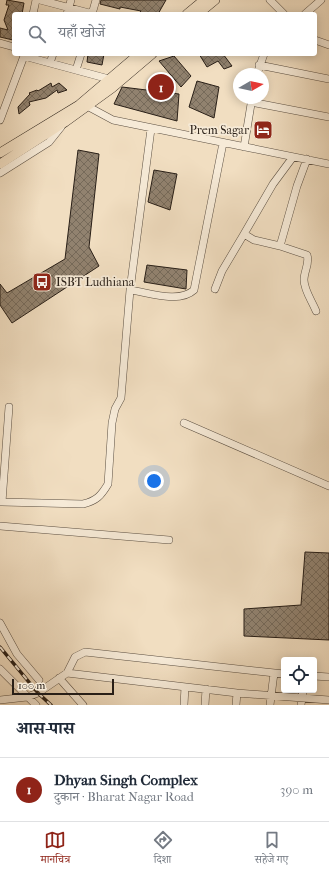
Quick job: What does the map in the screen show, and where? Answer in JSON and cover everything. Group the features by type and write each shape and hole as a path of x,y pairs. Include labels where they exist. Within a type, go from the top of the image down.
{"main road":[{"path":"189,12 204,0"},
{"path":"200,12 215,0"},
{"path":"0,164 79,105 137,56"},
{"path":"0,153 65,122 112,88 150,56"}],"street":[{"path":"33,12 36,0"},
{"path":"40,0 68,11 71,0"},
{"path":"93,12 96,0"},
{"path":"270,0 282,12"},
{"path":"307,12 321,0"},
{"path":"317,41 329,45"},
{"path":"0,43 12,46"},
{"path":"0,120 24,56"},
{"path":"27,56 109,79"},
{"path":"50,63 52,56"},
{"path":"76,70 80,56"},
{"path":"258,68 263,56"},
{"path":"259,65 329,79"},
{"path":"244,147 251,104"},
{"path":"269,104 329,117"},
{"path":"87,106 113,120 151,129 329,164"},
{"path":"0,173 49,142 65,122"},
{"path":"9,407 1,502 83,504 92,501 103,493 108,484 112,419 121,398 130,290 151,129"},
{"path":"130,290 178,297 190,294 194,290 223,143"},
{"path":"215,289 222,271 273,184 293,157"},
{"path":"280,246 297,186 307,160"},
{"path":"244,234 254,240 280,246 307,255 308,262 305,275 305,284 316,310"},
{"path":"184,423 329,486"},
{"path":"0,526 169,540"},
{"path":"0,623 17,654 39,680"},
{"path":"22,700 38,693 67,673 75,657 85,652 281,673"},
{"path":"0,669 22,700"},
{"path":"270,705 274,672"},
{"path":"67,673 206,690 271,696 302,702 329,700"},
{"path":"317,676 329,677"},
{"path":"59,678 83,705"},
{"path":"184,705 185,687"},
{"path":"205,705 206,690"},
{"path":"236,705 237,693"},
{"path":"0,700 22,700 36,705"}],"building":[{"path":"7,0 24,3 22,12 12,12 12,40 0,37 0,28 8,30 4,20 9,5 6,5"},
{"path":"101,0 166,0 159,12 140,12 141,11 120,7 120,9 100,4"},
{"path":"88,56 104,56 102,65 87,62"},
{"path":"174,56 191,76 181,87 159,61"},
{"path":"200,56 224,56 232,66 224,69 218,61 207,67"},
{"path":"197,81 219,87 214,118 189,107"},
{"path":"51,83 52,87 59,83 67,90 58,93 57,90 46,98 29,102 30,105 19,114 18,107 30,94 29,93 38,91"},
{"path":"122,87 179,94 177,121 114,104"},
{"path":"78,150 99,154 89,247 99,266 12,323 0,305 0,284 7,293 65,259"},
{"path":"154,170 177,174 170,210 148,202"},
{"path":"147,265 187,270 186,289 144,282"},
{"path":"305,552 329,553 329,640 244,636 244,609 301,605"}],"railway":[{"path":"0,647 38,693 51,705"}],"place":[{"name":"Dhyan Singh Complex","path":"161,87"},
{"name":"Prem Sagar","path":"263,130"},
{"name":"ISBT Ludhiana","path":"42,282"}]}
